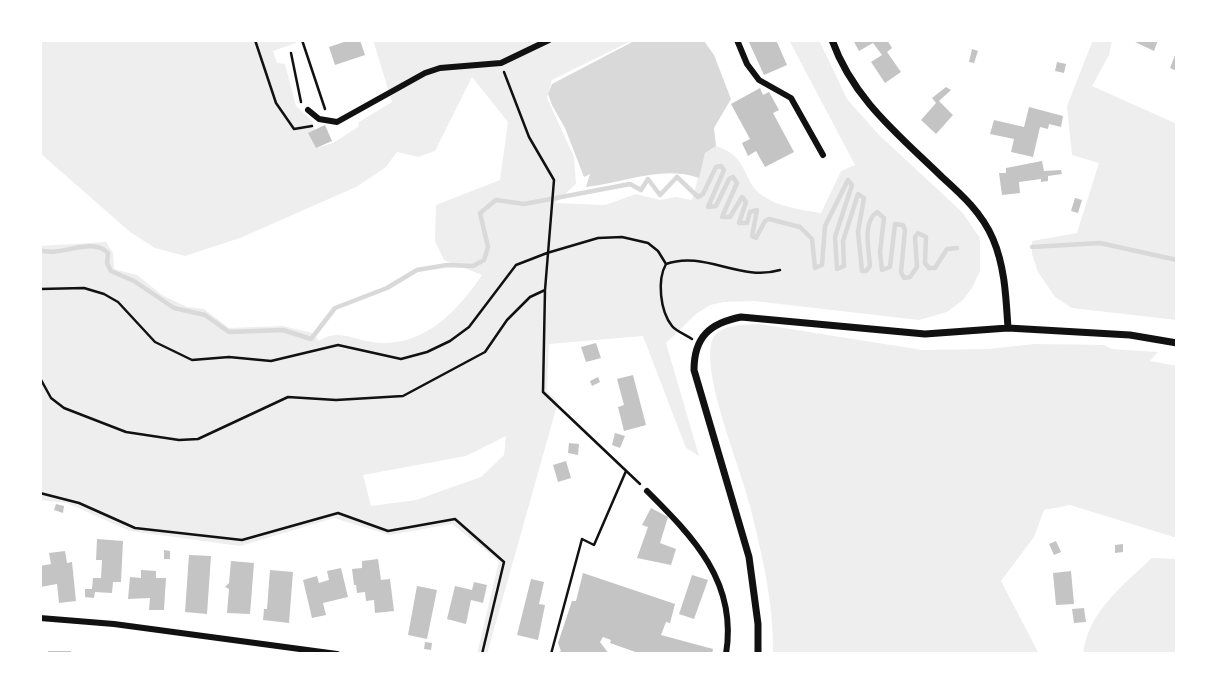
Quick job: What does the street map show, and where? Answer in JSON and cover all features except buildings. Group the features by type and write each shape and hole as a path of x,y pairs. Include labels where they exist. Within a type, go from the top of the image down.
{"street":[{"path":"308,110 319,119 329,121 351,117 407,82 440,68 502,63 549,40"},
{"path":"737,40 747,64 759,80 791,98 823,155"},
{"path":"832,40 851,82 869,106 962,196 987,227 1001,263 1008,328"},
{"path":"758,654 758,624 749,557 696,385 694,353 698,343 713,325 741,317 925,334 1008,328 1130,335 1177,343"},
{"path":"648,491 695,540 712,567 724,600 726,654"},
{"path":"40,618 114,624 337,654"}],"path":[{"path":"255,40 276,103 294,129 329,121 302,40"},
{"path":"292,53 301,101 308,110"},
{"path":"502,63 529,137 554,180 545,290 543,392 648,491"},
{"path":"40,289 85,288 104,294 118,302 155,342 192,360 229,357 271,361 338,345 401,359 427,352 450,341 468,327 516,265 547,253 598,238 622,237 648,243 666,264"},
{"path":"666,264 684,258 748,274 765,275 779,270"},
{"path":"666,264 659,282 666,312 673,327 698,343"},
{"path":"40,377 51,398 64,408 145,436 198,439 288,397 336,400 403,396 485,352 507,320 530,297 545,290"},
{"path":"551,654 582,539 594,545 626,470"},
{"path":"40,493 79,503 135,528 242,540 338,513 388,531 455,519 504,562 482,654"}],"shaded area":[{"path":"40,40 295,40 296,43 273,51 277,63 285,64 296,106 312,121 315,130 309,133 316,148 333,143 358,127 359,122 392,102 373,40 633,40 552,80 547,98 574,157 576,184 555,203 605,205 636,194 660,200 676,197 692,200 705,153 716,146 735,156 756,190 769,200 821,213 841,171 855,165 789,40 819,40 847,99 878,134 962,212 980,238 980,271 963,300 947,312 919,320 754,301 710,305 696,314 666,343 699,456 686,448 643,336 549,344 547,391 558,402 487,654 477,654 499,561 452,524 389,535 334,518 240,546 130,531 67,503 40,500 40,246 106,242 113,253 114,269 137,275 162,295 187,307 204,309 229,328 283,326 312,333 319,341 337,335 385,343 418,335 433,327 460,304 482,275 444,260 435,241 436,205 500,180 508,122 472,77 435,151 418,157 397,152 386,167 356,187 240,238 185,256 155,248 130,232 40,153","holes":["506,436 504,455 481,477 416,500 371,506 363,475 466,456"]},
{"path":"636,40 704,41 714,55 731,99 714,128 716,146 705,153 699,178 685,174 657,174 586,187 590,174 584,177 548,94 552,84"},
{"path":"1093,40 1112,40 1109,55 1092,86 1177,124 1177,320 1072,308 1055,297 1038,272 1032,254 1032,241 1077,233 1099,163 1072,155 1067,106"},
{"path":"759,324 922,350 988,349 1035,344 1104,345 1112,349 1158,352 1150,361 1177,366 1177,538 1070,505 1044,510 1034,537 1001,581 1039,654 773,654 772,616 763,561 750,506 723,422 710,356 712,341 719,331 732,326"},
{"path":"1152,558 1177,559 1177,654 1083,654 1086,639 1099,612"}],"waterway":[{"path":"40,250 48,252 93,246 101,248 108,253 107,263 111,271 134,281 174,308 205,315 229,332 283,330 311,339 335,308 387,288 417,270 447,265 473,266 484,260 488,247 480,213 496,200 524,204 630,184 641,190 648,179 660,195 677,177 698,197 703,194 716,167 721,166 724,170 708,207 716,206 729,179 733,177 737,183 722,217 730,217 742,197 746,202 739,223 747,223 750,212 757,210 752,236 756,238 765,221 769,219 800,227 812,239 815,268 822,265 825,226 848,180 852,185 835,237 837,269 844,266 843,241 858,194 864,198 858,232 862,271 866,271 870,266 868,229 869,222 877,212 884,218 880,252 882,270 890,267 895,224 903,225 905,230 901,272 904,278 910,277 917,267 915,237 918,233 926,237 925,263 929,268 935,268 947,249 957,248"},
{"path":"1032,247 1100,243 1177,260"}]}
